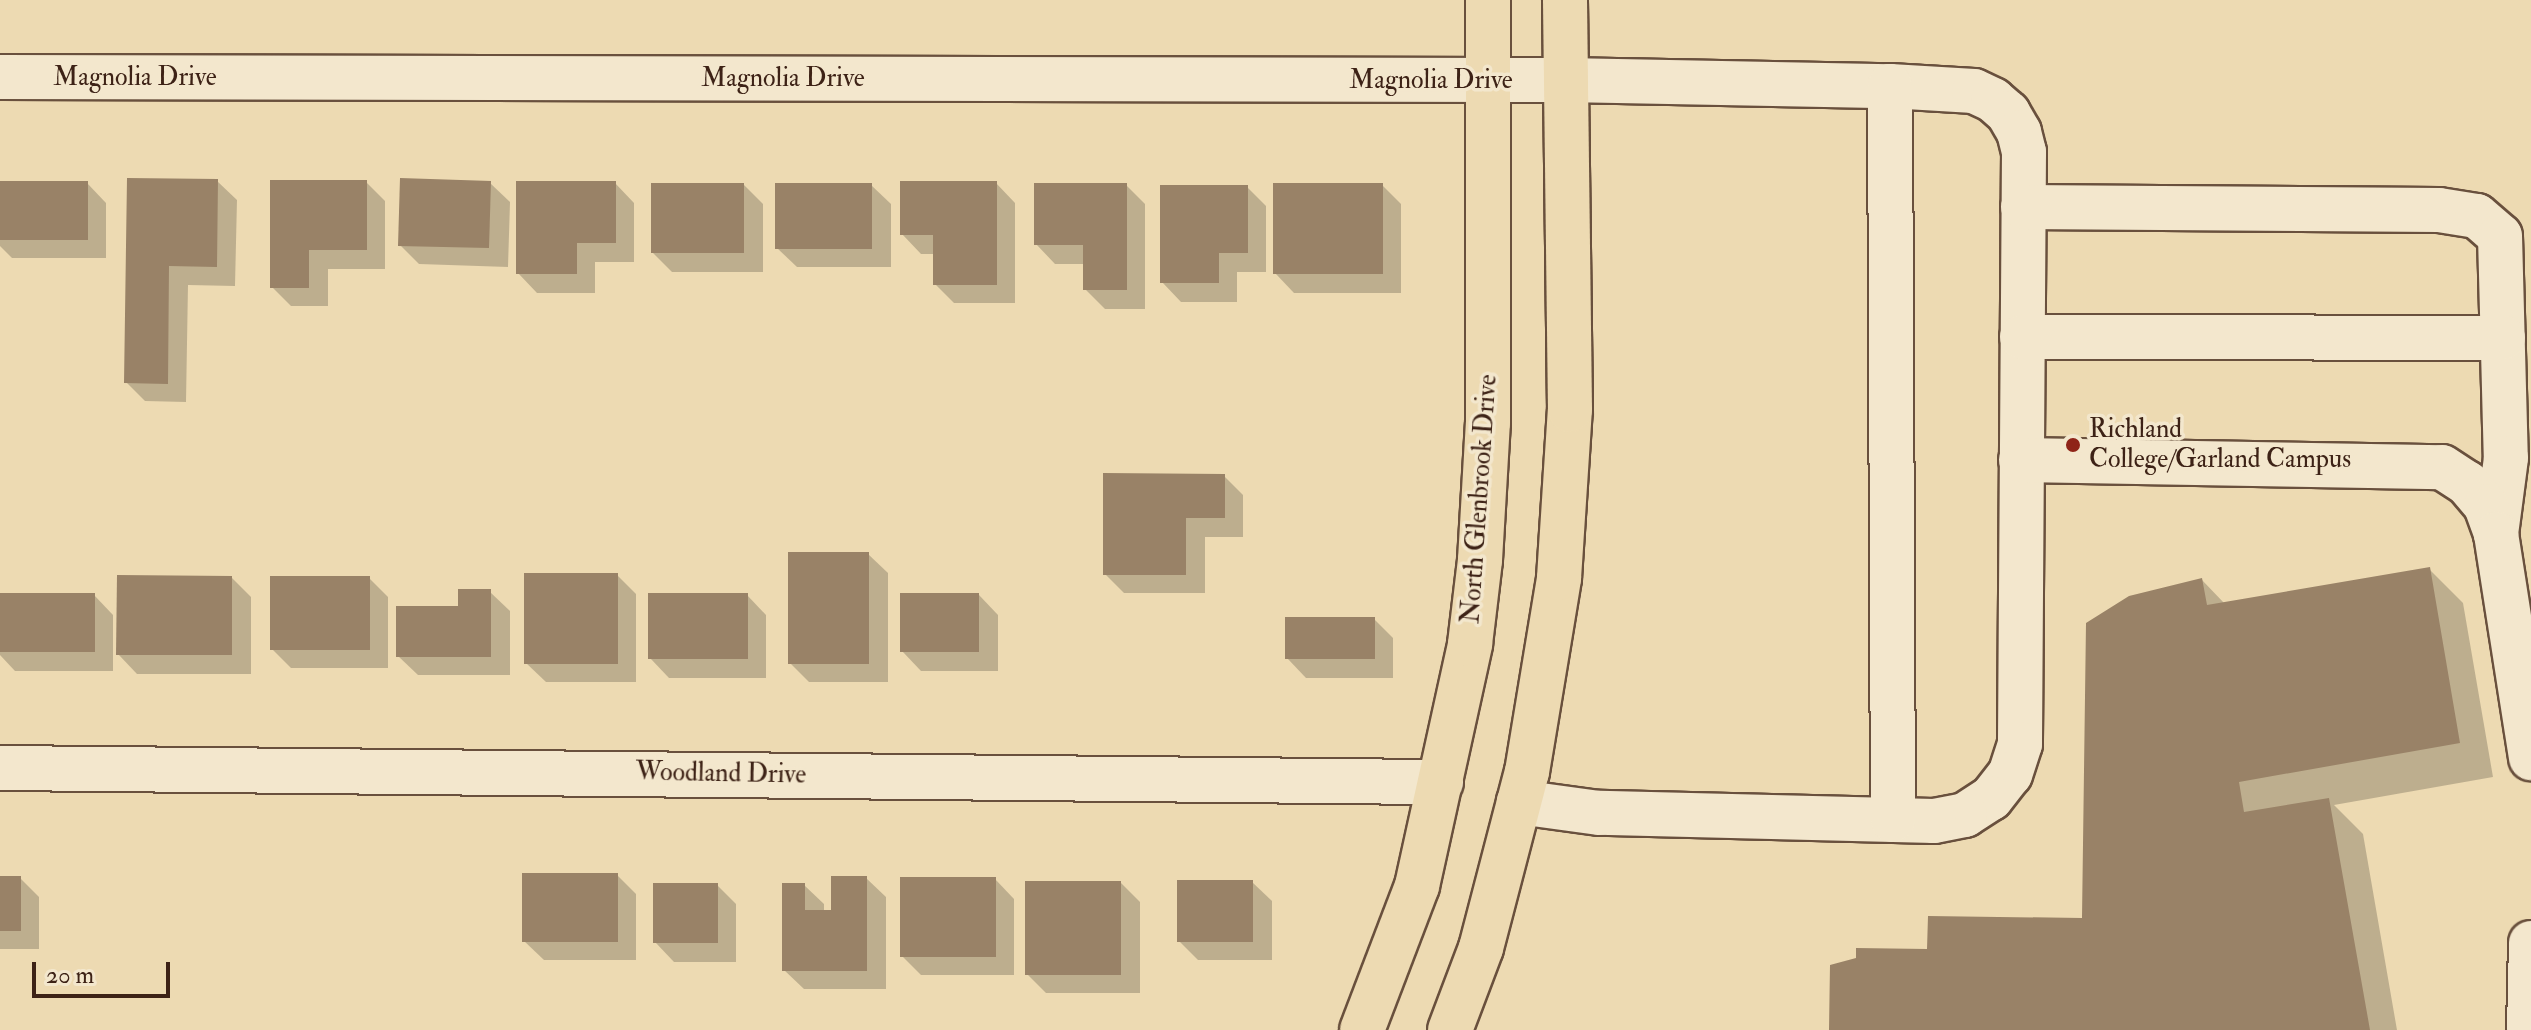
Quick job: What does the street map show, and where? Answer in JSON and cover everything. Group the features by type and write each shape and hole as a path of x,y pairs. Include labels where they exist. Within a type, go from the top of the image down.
{"main road":[{"name":"North Glenbrook Drive","path":"1362,1030 1417,886 1470,644 1480,560 1488,423 1488,0"},
{"path":"1450,1030 1481,948 1519,802 1550,648 1560,563 1570,410 1565,0"}],"street":[{"name":"Magnolia Drive","path":"0,77 1565,80 1890,86 1974,91 2001,106 2019,132 2024,152 2020,744 2010,774 1991,798 1965,815 1934,821 1599,813 1519,802"},
{"path":"1890,86 1893,820"},
{"path":"2023,207 2439,210 2477,216 2500,236 2506,458 2496,534"},
{"path":"2022,337 2503,338"},
{"path":"2021,460 2442,467 2467,483 2486,506 2496,534 2531,758"},
{"name":"Woodland Drive","path":"0,768 1441,782"},
{"path":"2529,1030 2531,943"}],"building":[{"path":"127,178 218,179 217,267 169,266 168,384 124,383"},
{"path":"400,178 491,181 489,248 398,246"},
{"path":"270,180 367,180 367,250 309,250 309,288 270,288"},
{"path":"0,181 88,181 88,240 0,240"},
{"path":"516,181 616,181 616,243 577,243 577,274 516,274"},
{"path":"900,181 997,181 997,285 933,285 933,235 900,235"},
{"path":"651,183 744,183 744,253 651,253"},
{"path":"775,183 872,183 872,249 775,249"},
{"path":"1034,183 1127,183 1127,290 1083,290 1083,245 1034,245"},
{"path":"1273,183 1383,183 1383,274 1273,274"},
{"path":"1160,185 1248,185 1248,253 1219,253 1219,283 1160,283"},
{"path":"1103,473 1225,474 1225,518 1186,518 1186,575 1103,575"},
{"path":"788,552 869,552 869,664 788,664"},
{"path":"2430,567 2460,743 2239,782 2244,812 2329,798 2370,1030 1829,1030 1830,965 1856,958 1856,948 1927,949 1928,916 2082,918 2086,623 2129,596 2202,578 2207,605"},
{"path":"524,573 618,573 618,664 524,664"},
{"path":"117,575 232,576 232,655 116,655"},
{"path":"270,576 370,576 370,650 270,650"},
{"path":"458,589 491,589 491,657 396,657 396,606 458,606"},
{"path":"0,593 95,593 95,652 0,652"},
{"path":"648,593 748,593 748,659 648,659"},
{"path":"900,593 979,593 979,652 900,652"},
{"path":"1285,617 1375,617 1375,659 1285,659"},
{"path":"522,873 618,873 618,942 522,942"},
{"path":"0,876 21,876 21,931 0,931"},
{"path":"831,876 867,876 867,971 782,971 782,883 805,883 805,910 831,910"},
{"path":"900,877 996,877 996,957 900,957"},
{"path":"1177,880 1253,880 1253,942 1177,942"},
{"path":"1025,881 1121,881 1121,975 1025,975"},
{"path":"653,883 718,883 718,943 653,943"}],"place":[{"name":"Richland College/Garland Campus","path":"2073,445"}]}
